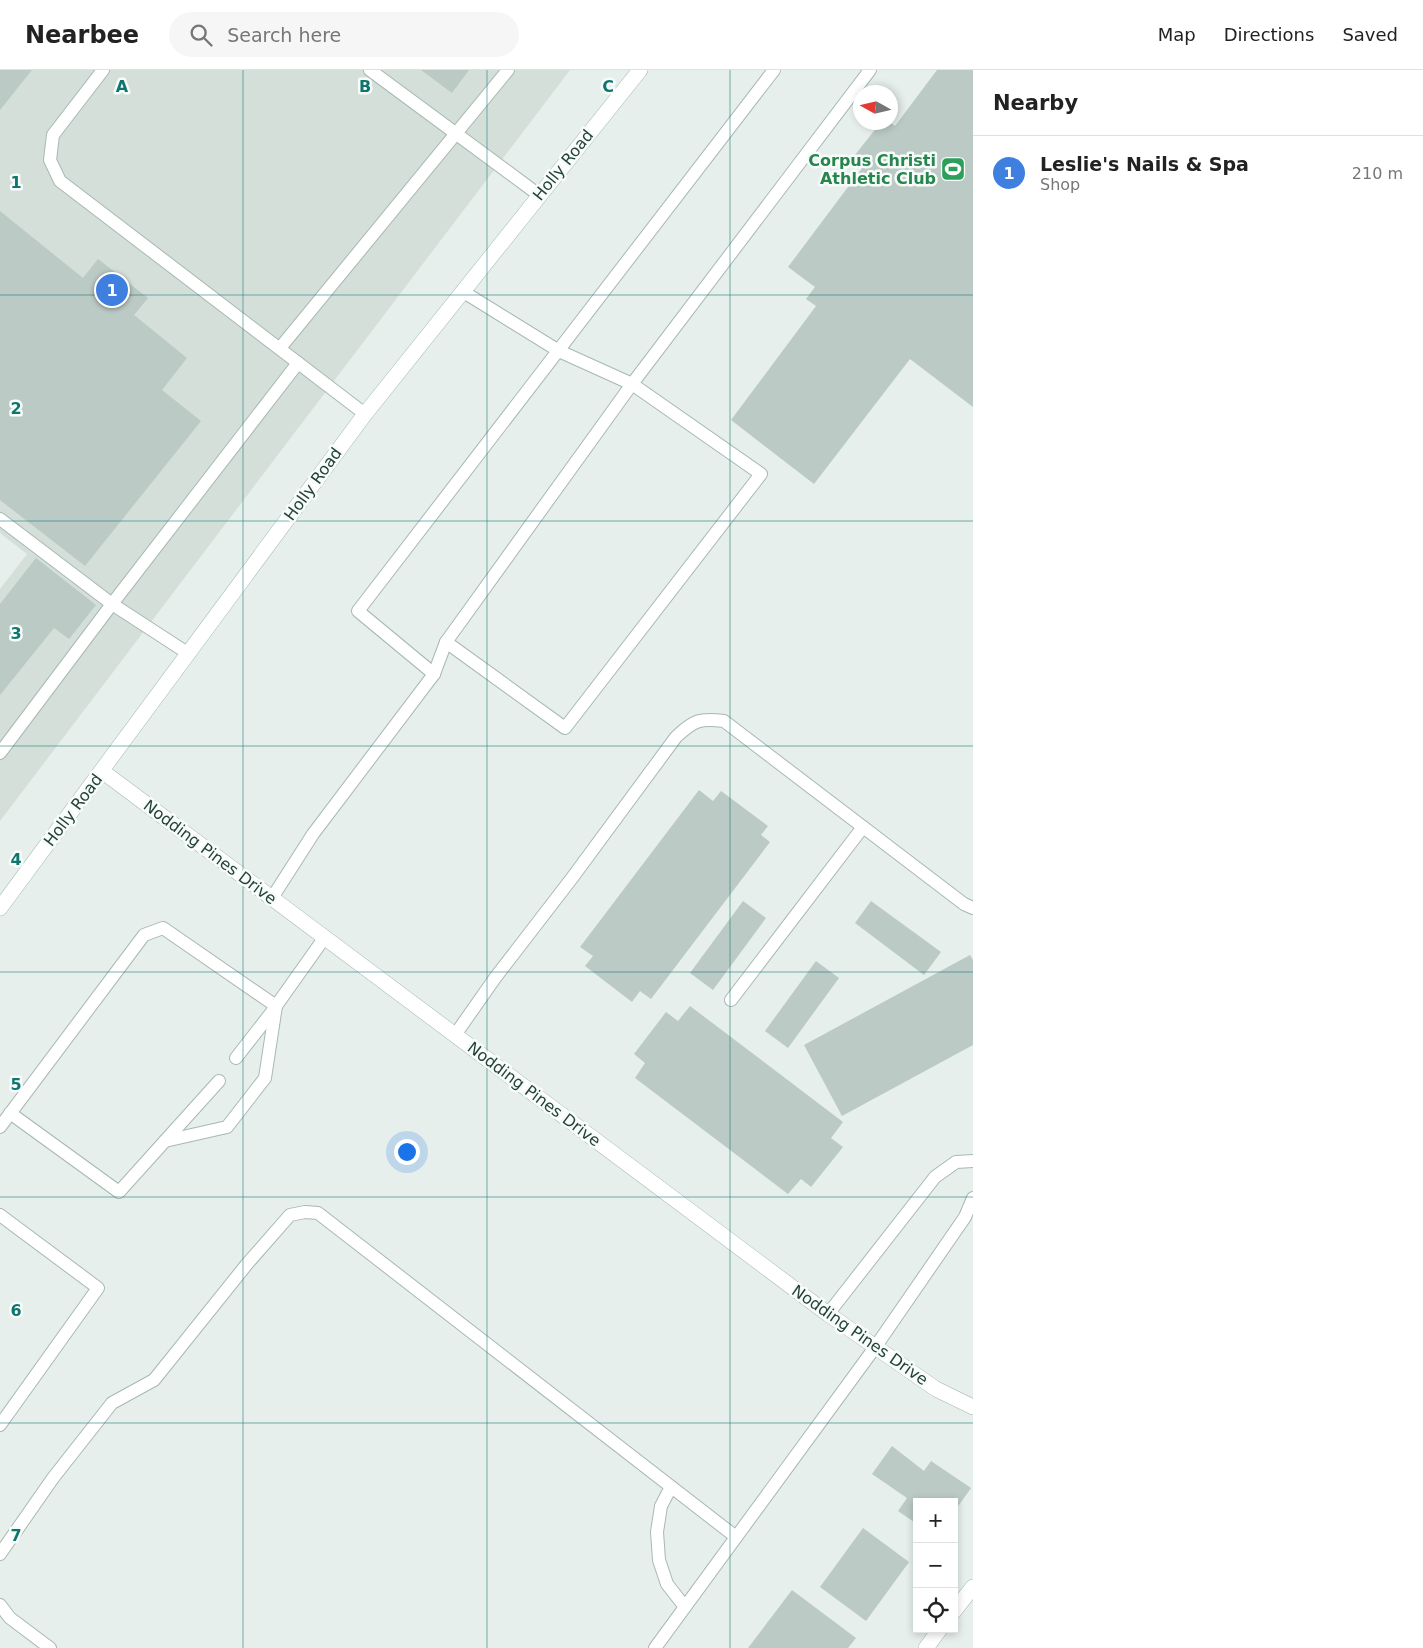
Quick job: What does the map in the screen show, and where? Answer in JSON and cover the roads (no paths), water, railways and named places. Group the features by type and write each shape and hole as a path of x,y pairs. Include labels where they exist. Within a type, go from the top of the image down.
{"street":[{"name":"Holly Road","path":"0,908 365,414 640,70"},
{"name":"Nodding Pines Drive","path":"102,771 828,1314 936,1390 973,1407"},
{"path":"958,1606 973,1587"},
{"path":"926,1648 937,1633"}],"lane":[{"path":"103,70 53,135 50,160 60,181 365,414"},
{"path":"370,70 539,195"},
{"path":"280,348 508,70"},
{"path":"434,674 358,611 774,70"},
{"path":"272,898 314,834 434,674 446,642 632,384 870,70"},
{"path":"446,642 565,728 761,474 632,384 559,351 462,291"},
{"path":"0,753 298,363"},
{"path":"0,520 112,604 188,654"},
{"path":"455,1035 495,978 572,878 676,737 689,725 706,719 724,721 964,904 973,908"},
{"path":"731,1000 863,827"},
{"path":"0,1127 144,935 162,928 276,1006"},
{"path":"236,1058 325,938"},
{"path":"165,1141 226,1127 265,1078 276,1006"},
{"path":"10,1113 119,1192 218,1081"},
{"path":"828,1314 935,1177 956,1162 973,1161"},
{"path":"655,1648 876,1346 965,1217 973,1198"},
{"path":"0,1554 53,1478 112,1403 154,1380 247,1264 290,1215 305,1212 318,1214 736,1537"},
{"path":"0,1215 98,1288 0,1425"},
{"path":"671,1487 661,1506 657,1532 659,1560 667,1584 685,1607"},
{"path":"0,1605 10,1618 50,1648"}],"place":[{"name":"Corpus Christi Athletic Club","path":"953,169"},
{"name":"Leslie's Nails & Spa","path":"112,290"}]}
